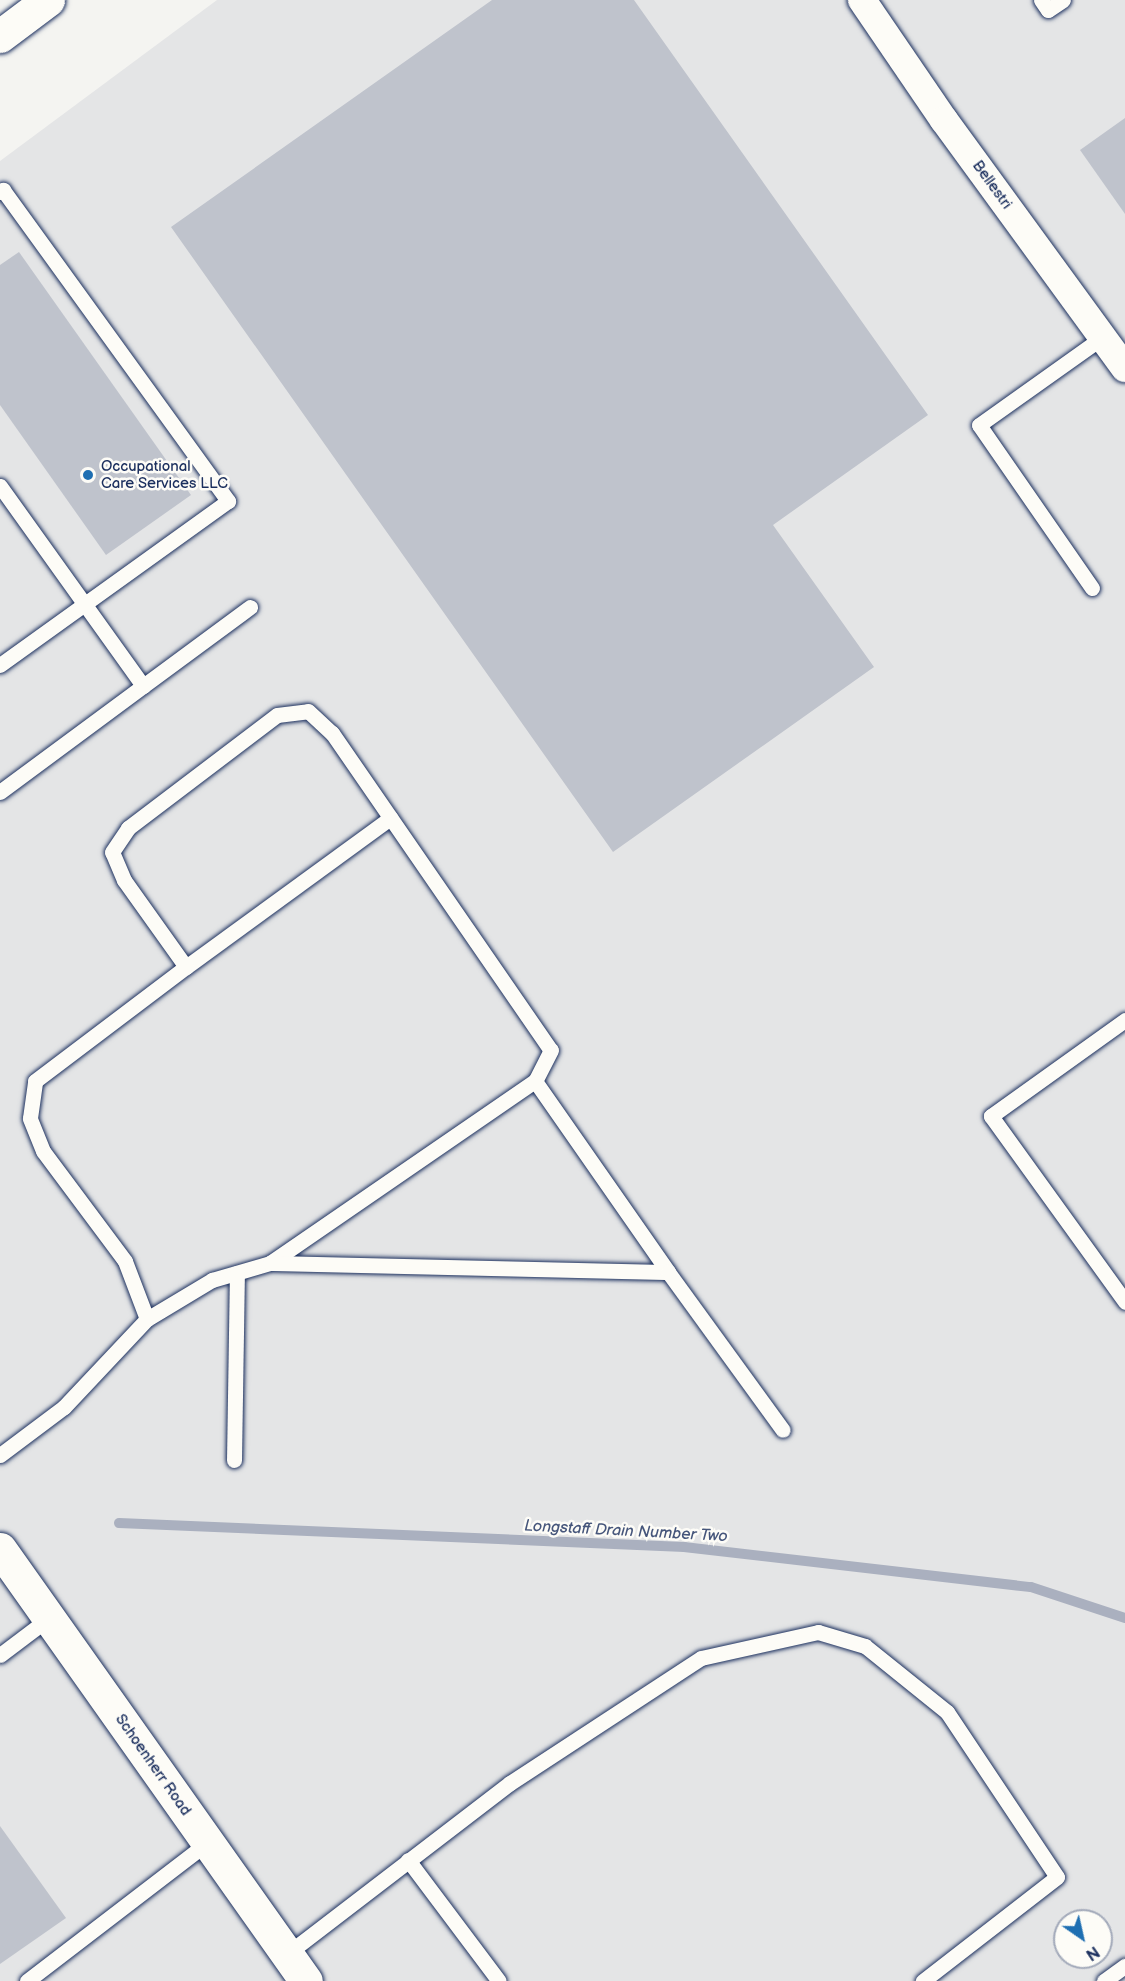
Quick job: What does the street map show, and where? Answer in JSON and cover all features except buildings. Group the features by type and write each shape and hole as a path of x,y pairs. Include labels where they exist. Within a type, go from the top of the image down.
{"street":[{"path":"0,36 48,0"},
{"name":"Bellestri","path":"862,0 944,120 1125,368"},
{"name":"Schoenherr Road","path":"0,1549 306,1981"}],"lane":[{"path":"1041,0 1048,10 1063,0"},
{"path":"0,192 3,190 228,501 0,665"},
{"path":"1092,588 978,425 1103,337"},
{"path":"0,486 142,686"},
{"path":"0,792 250,607"},
{"path":"0,1455 64,1407 147,1319 212,1280 270,1263 536,1081 551,1050 332,733 308,711 277,715 128,828 112,852 124,880 186,967"},
{"path":"147,1319 125,1261 43,1151 30,1118 35,1081 390,818"},
{"path":"1125,1020 991,1116 1125,1302"},
{"path":"536,1081 668,1272 783,1430"},
{"path":"270,1263 668,1272"},
{"path":"234,1460 237,1273"},
{"path":"0,1655 49,1618"},
{"path":"287,1954 510,1784 701,1658 818,1632 866,1646 947,1712 1057,1877 923,1981"},
{"path":"27,1981 208,1842"},
{"path":"408,1860 499,1981"},
{"path":"1104,1981 1125,1966"}],"shaded area":[{"path":"217,0 1125,0 1125,1981 0,1981 0,161"}],"waterway":[{"name":"Longstaff Drain Number Two","path":"119,1523 684,1547 1031,1587 1125,1618"}],"place":[{"name":"Occupational Care Services LLC","path":"88,475"}]}
